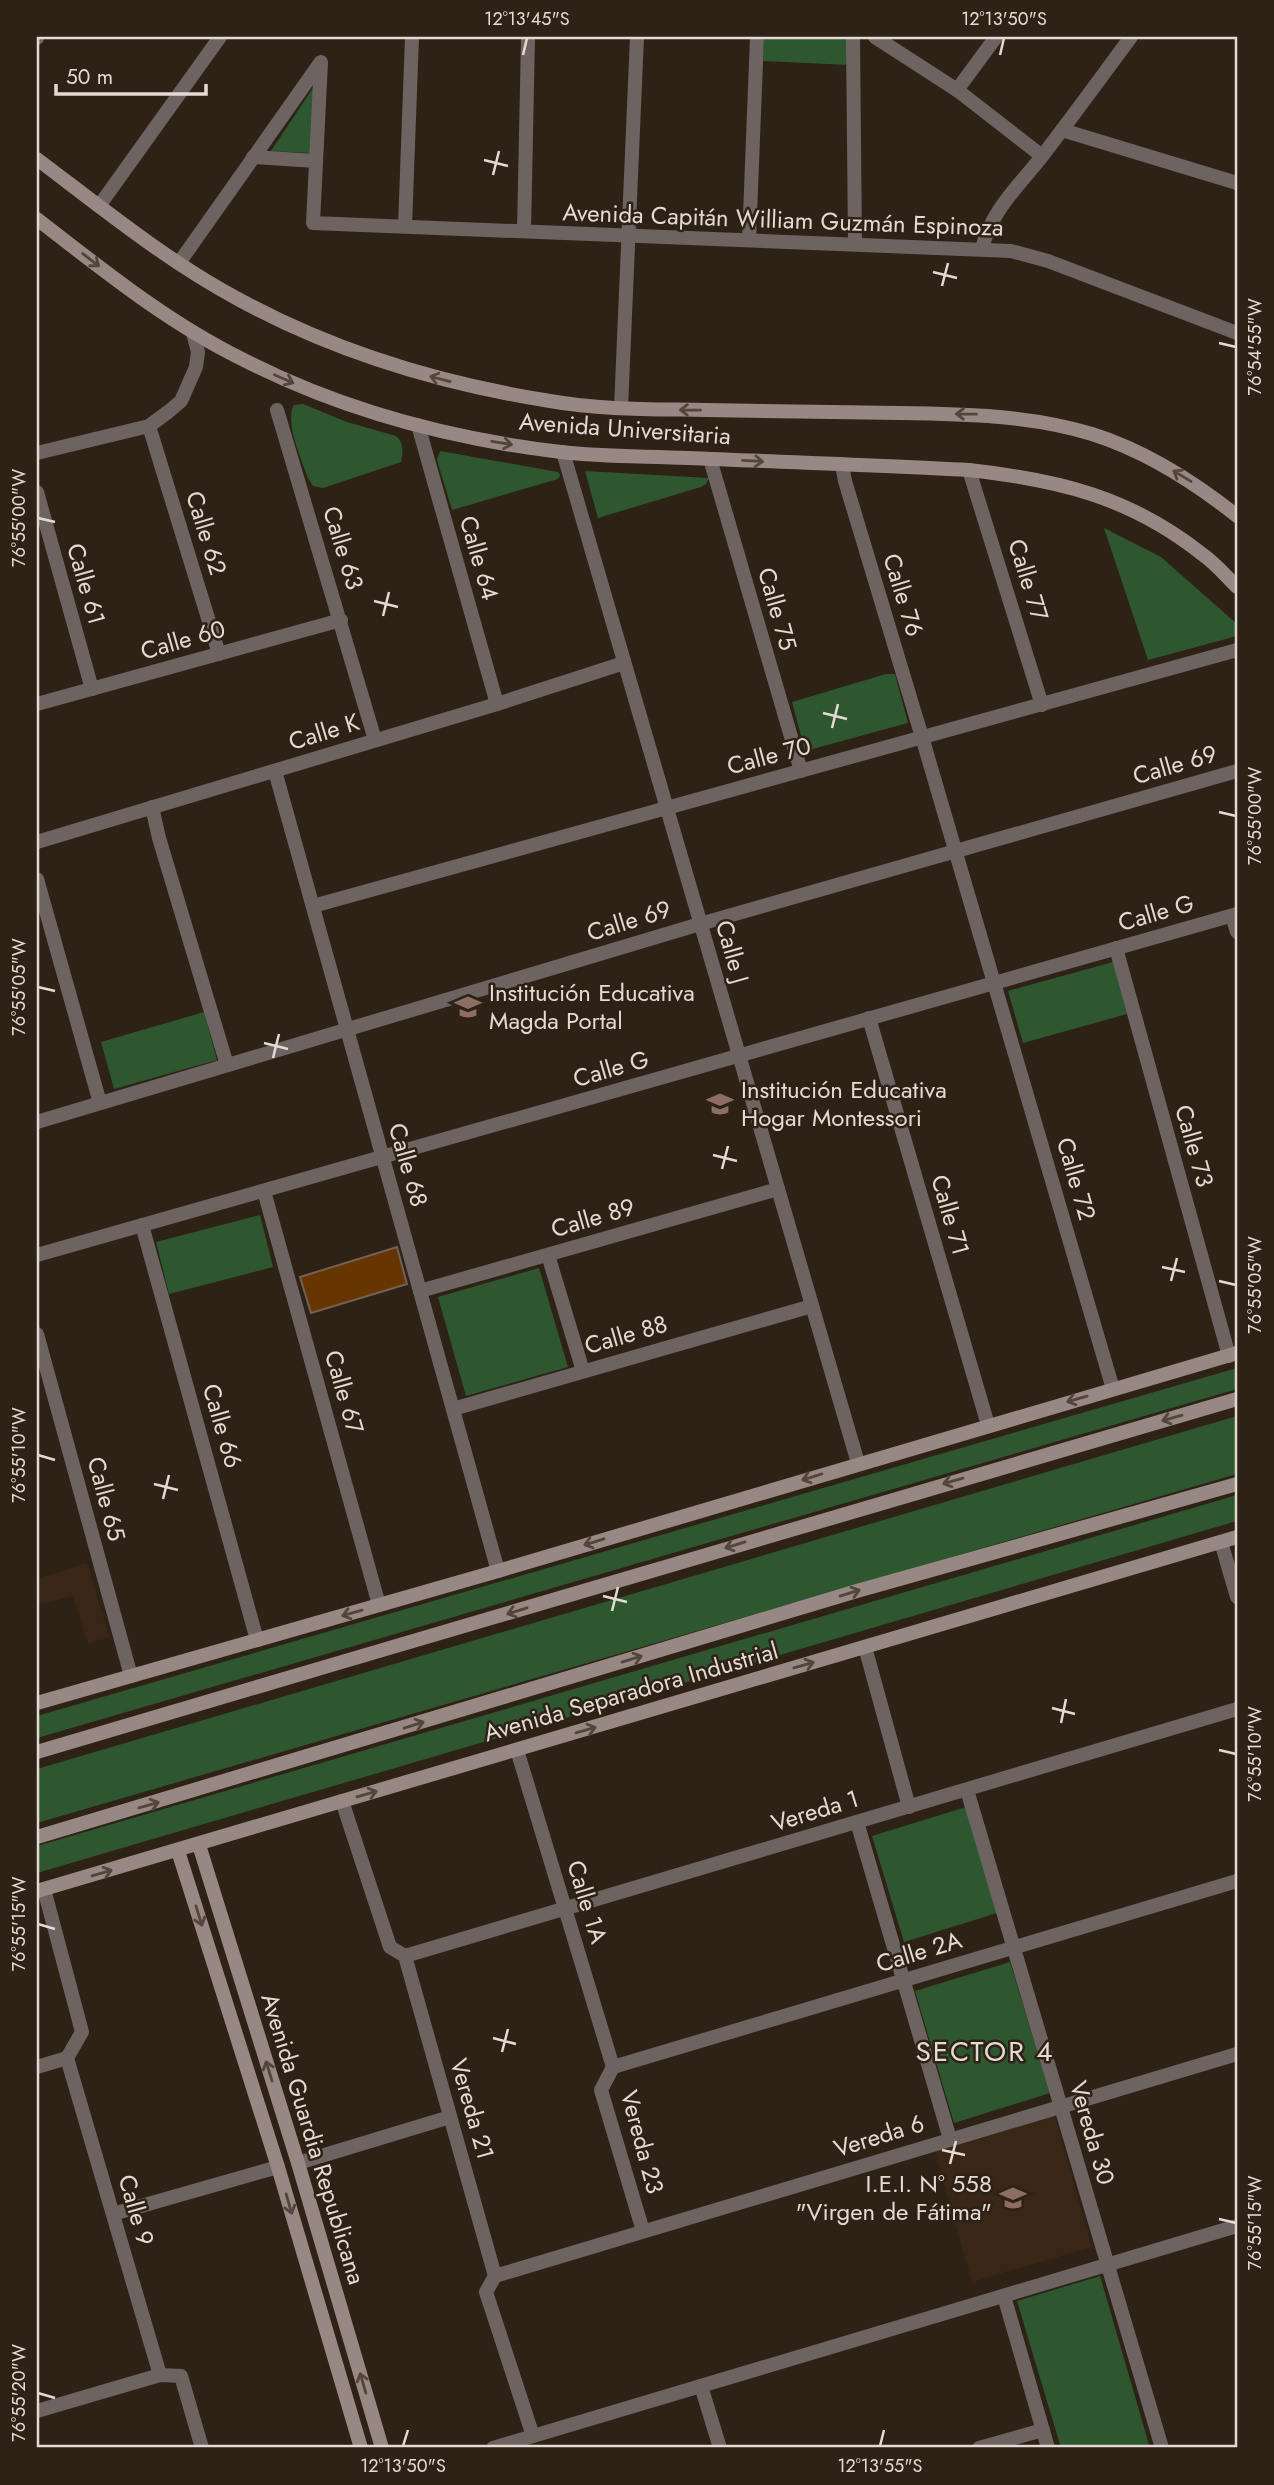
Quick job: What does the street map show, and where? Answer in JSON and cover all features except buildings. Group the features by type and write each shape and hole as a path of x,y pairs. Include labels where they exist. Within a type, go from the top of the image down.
{"street":[{"path":"99,206 220,37"},
{"path":"405,226 412,37"},
{"path":"524,231 528,37"},
{"path":"621,408 637,37"},
{"path":"749,240 757,37"},
{"path":"853,37 855,244"},
{"path":"875,37 957,90 1042,156"},
{"path":"957,90 996,37"},
{"path":"982,249 986,230 996,212 1042,156 1131,37"},
{"path":"179,263 253,157 321,62 316,161 253,157"},
{"path":"1062,130 1237,183"},
{"name":"Avenida Universitaria","path":"37,159 179,263 238,299 310,334 418,373 480,389 554,402 621,408 981,415 1041,421 1092,434 1150,458 1203,489 1237,516"},
{"name":"Avenida Capitán William Guzmán Espinoza","path":"316,161 313,223 1011,251 1048,261 1237,333"},
{"name":"Avenida Universitaria","path":"37,219 133,293 192,333 291,382 369,411 488,440 563,452 969,470 1016,475 1065,485 1114,501 1160,524 1204,555 1237,587"},
{"path":"37,453 149,425 181,401 196,367 198,352 192,333"},
{"name":"Calle 63","path":"277,410 375,740"},
{"name":"Calle 62","path":"149,425 219,654"},
{"name":"Calle 64","path":"418,425 497,704"},
{"name":"Calle J","path":"563,452 858,1463"},
{"name":"Calle 75","path":"710,458 801,771"},
{"name":"Calle 76","path":"842,465 956,851"},
{"name":"Calle 77","path":"969,470 1042,705"},
{"name":"Calle 61","path":"37,492 92,689"},
{"name":"Calle 60","path":"37,704 341,620"},
{"name":"Calle 70","path":"313,906 1237,650"},
{"name":"Calle K","path":"37,842 497,704 624,663"},
{"name":"Calle 68","path":"275,771 498,1571"},
{"name":"Calle 69","path":"37,1122 700,924 1237,771"},
{"path":"152,807 227,1065"},
{"name":"Calle 72","path":"956,851 1113,1389"},
{"path":"37,879 100,1103"},
{"path":"1235,915 1237,932"},
{"name":"Calle G","path":"37,1255 1235,915"},
{"name":"Calle 73","path":"1116,948 1233,1355"},
{"name":"Calle 71","path":"869,1018 988,1425"},
{"name":"Calle 89","path":"420,1291 778,1189"},
{"name":"Calle 67","path":"264,1191 379,1605"},
{"name":"Calle 66","path":"142,1225 257,1640"},
{"path":"548,1255 583,1371"},
{"name":"Calle 88","path":"453,1409 811,1306"},
{"name":"Calle 65","path":"37,1334 131,1676"},
{"path":"37,1703 1233,1355"},
{"path":"37,1752 1237,1398"},
{"name":"Avenida Separadora Industrial","path":"37,1838 844,1595 1237,1484"},
{"name":"Avenida Separadora Industrial","path":"40,1891 1237,1537"},
{"path":"1221,1542 1237,1597"},
{"path":"865,1647 909,1807"},
{"name":"Vereda 1","path":"405,1956 1237,1709"},
{"name":"Calle 1A","path":"517,1750 613,2067"},
{"name":"Vereda 30","path":"967,1790 1162,2448"},
{"name":"Vereda 21","path":"342,1801 390,1947 405,1956 495,2276 486,2292 538,2435 548,2448"},
{"path":"857,1822 950,2139"},
{"name":"Avenida Guardia Republicana","path":"199,1845 298,2163 382,2448"},
{"name":"Avenida Guardia Republicana","path":"178,1851 278,2167 361,2448"},
{"name":"Calle 2A","path":"613,2067 1237,1881"},
{"path":"37,2067 67,2058 82,2032 40,1891"},
{"name":"Vereda 6","path":"495,2276 1237,2054"},
{"name":"Calle 9","path":"67,2058 160,2375"},
{"name":"Vereda 23","path":"613,2067 601,2091 643,2231"},
{"path":"298,2163 450,2118"},
{"path":"113,2214 278,2167"},
{"path":"493,2448 1237,2226"},
{"path":"1004,2296 1048,2448"},
{"path":"37,2411 160,2375 181,2376 202,2448"},
{"path":"701,2386 720,2448"},
{"path":"979,2448 1043,2430"}],"shaded area":[{"path":"87,1563 110,1637 88,1644 73,1596 37,1605 37,1579"},
{"name":"I.E.I. N° 558 \"Virgen de Fátima\"","path":"1054,2113 1092,2247 972,2282 934,2149"}],"green space":[{"path":"764,37 848,37 850,65 763,61"},
{"path":"315,85 310,153 271,151"},
{"path":"303,404 347,422 396,436 402,448 401,462 323,488 313,486 292,431 291,412 294,405"},
{"path":"440,451 558,472 560,475 558,479 452,510 437,460"},
{"path":"585,471 709,478 701,487 598,518"},
{"path":"1104,528 1161,557 1237,624 1237,636 1148,660"},
{"path":"886,674 895,674 908,723 805,751 792,702"},
{"path":"1113,962 1127,1014 1023,1043 1008,991"},
{"path":"204,1012 217,1060 114,1089 101,1042"},
{"path":"260,1215 273,1267 169,1294 156,1242"},
{"path":"539,1268 568,1367 466,1396 438,1297"},
{"path":"1237,1368 1237,1389 37,1738 37,1716"},
{"path":"1237,1416 1237,1474 37,1823 37,1769"},
{"path":"1237,1495 1237,1521 37,1873 37,1846"},
{"path":"966,1807 997,1913 904,1942 872,1836"},
{"path":"1010,1962 1050,2093 954,2123 915,1991"},
{"path":"1100,2276 1150,2448 1061,2448 1017,2301"}],"place":[{"name":"Institución Educativa Magda Portal","path":"468,1007"},
{"name":"Institución Educativa Hogar Montessori","path":"720,1104"},
{"name":"I.E.I. N° 558 \"Virgen de Fátima\"","path":"1013,2198"}],"district":[{"name":"SECTOR 4","path":"985,2051"}]}
